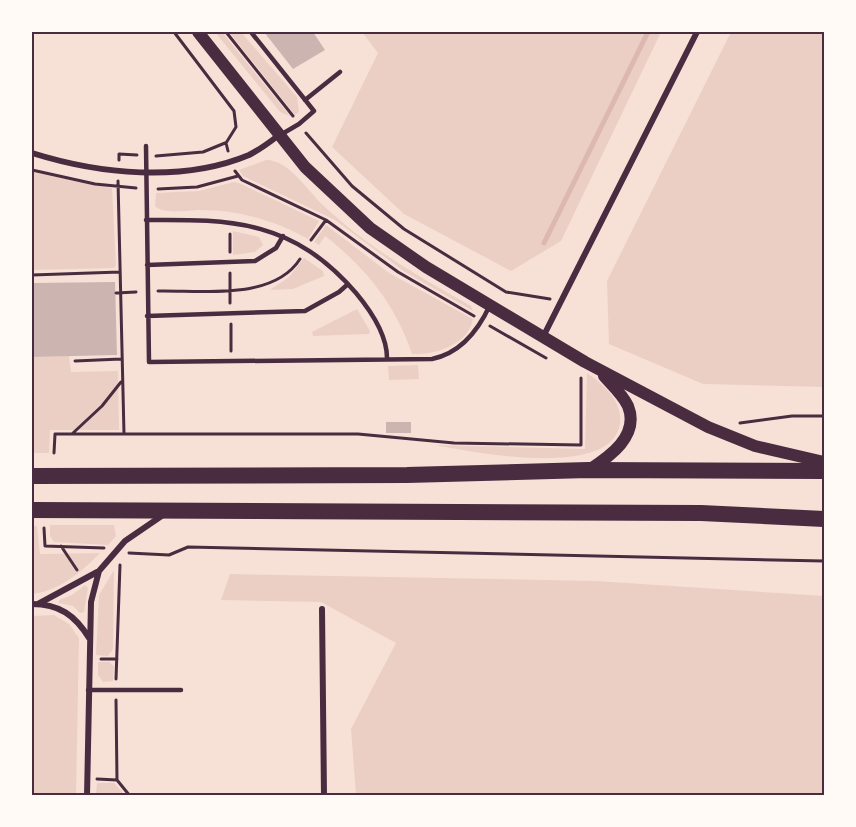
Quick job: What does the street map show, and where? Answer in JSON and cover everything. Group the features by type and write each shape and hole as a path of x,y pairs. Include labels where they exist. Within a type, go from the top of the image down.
{"highway":[{"path":"32,476 407,476 588,470 825,471"},
{"path":"32,510 701,513 825,519"}],"main road":[{"path":"198,32 305,167 370,228 490,305 585,362 708,427 755,446 825,462"},
{"path":"588,470 620,448 630,419 628,407 621,396 597,369"}],"street":[{"path":"543,337 697,32"},
{"path":"32,153 73,164 144,172 191,170 251,154 279,135"},
{"path":"35,604 99,571 125,541 170,511"},
{"path":"87,795 89,638 91,602 99,571"},
{"path":"35,604 63,608 78,621 89,638"},
{"path":"322,609 324,795"}],"lane":[{"path":"251,32 314,111 299,124 279,135"},
{"path":"305,100 340,72"},
{"path":"146,146 144,172 148,362 387,358 420,360 444,357 474,333 490,305"},
{"path":"146,220 229,220 283,236 306,248 324,260 366,305 387,346 387,358"},
{"path":"147,265 255,261 267,256 283,236"},
{"path":"147,316 305,311 331,298 348,284"},
{"path":"88,690 181,690"}],"path":[{"path":"226,32 352,186 404,229 506,292 549,298 560,303"},
{"path":"229,220 231,361"},
{"path":"116,293 262,286 279,280 294,267 326,220"},
{"path":"32,275 120,272"},
{"path":"75,361 121,359"},
{"path":"54,453 55,434 358,434 454,443 581,445 581,370 585,362"},
{"path":"71,434 102,406 122,380"},
{"path":"708,427 792,416 825,416"},
{"path":"44,523 45,546 105,548"},
{"path":"61,546 84,579"},
{"path":"125,552 169,555 188,548 825,561"},
{"path":"122,561 118,570 117,780 130,795"},
{"path":"88,779 117,780"}],"shaded area":[{"path":"215,32 222,32 290,116 280,112"},
{"path":"229,32 241,32 297,97 299,112 295,115"},
{"path":"362,32 661,32 561,241 511,271 404,214 332,147 378,53"},
{"path":"731,32 824,32 824,387 703,384 609,344 607,281"},
{"path":"266,160 275,161 291,171 325,207 359,236 414,273 471,306 473,311 405,272 335,220 243,176 239,170"},
{"path":"32,172 112,188 116,266 114,268 32,270"},
{"path":"234,182 319,221 308,239 283,226 256,217 214,210 170,211 155,206 156,193 199,191"},
{"path":"326,225 389,273 473,319 465,336 450,347 431,353 412,354 388,303 366,274 325,236 319,245 314,242"},
{"path":"233,231 259,237 263,245 255,252 233,255"},
{"path":"304,258 323,271 324,276 293,289 270,290 289,277"},
{"path":"357,309 370,331 369,334 313,336 312,332"},
{"path":"69,356 71,372 118,371 119,430 50,430 49,453 32,453 32,357"},
{"path":"418,365 419,379 389,380 388,366"},
{"path":"587,373 611,394 620,416 620,424 611,441 593,452 568,457 538,458 479,453 435,445 585,449"},
{"path":"50,525 114,525 116,536 108,545 54,542 50,536"},
{"path":"32,526 37,526 40,554 100,553 86,567 61,585 32,594"},
{"path":"114,570 113,649 108,656 96,655 99,595"},
{"path":"230,574 596,581 824,596 824,795 356,795 351,729 396,643 321,602 221,600"},
{"path":"85,585 88,588 84,612 80,613 73,606 59,603 59,600 72,595"},
{"path":"54,615 69,624 79,638 76,795 32,795 32,616"},
{"path":"98,662 109,662 114,666 113,681 103,682 98,675"},
{"path":"97,783 114,783 125,795 96,795"}],"building":[{"path":"264,32 313,32 325,50 293,69"},
{"path":"115,282 117,355 32,357 32,283"},
{"path":"386,422 411,422 411,433 386,433"}],"waterway":[{"path":"544,243 648,32"}]}
